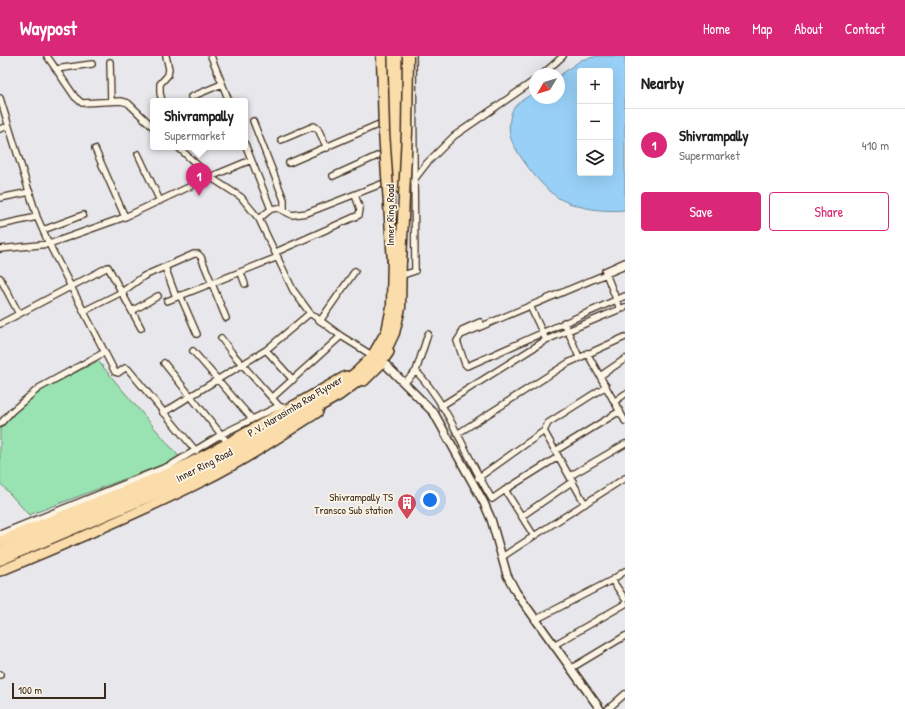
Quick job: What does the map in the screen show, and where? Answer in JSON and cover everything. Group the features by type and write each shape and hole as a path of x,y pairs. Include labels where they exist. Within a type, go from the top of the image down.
{"highway":[{"path":"382,56 384,132 397,262"},
{"name":"P.V. Narasimha Rao Flyover","path":"0,560 197,476 339,395 353,385 378,362 385,352 394,333 400,308 390,56"},
{"name":"P.V. Narasimha Rao Flyover","path":"0,551 193,469 335,389 365,365 383,340 392,307 397,262 400,56"},
{"path":"397,262 407,132 408,56"}],"main road":[{"name":"Inner Ring Road","path":"0,541 174,471 228,443 283,407 346,376 370,354 383,329 391,297 390,56"},
{"name":"Inner Ring Road","path":"0,571 50,551 204,481 355,388 381,364 393,344 401,323 404,302 400,56"}],"street":[{"path":"47,56 75,97 82,103 128,103 150,124"},
{"path":"161,98 160,84 168,76 169,69 166,56"},
{"path":"211,56 228,98"},
{"path":"403,275 415,271 413,56"},
{"path":"550,68 563,56"},
{"path":"110,62 111,102"},
{"path":"56,69 92,64"},
{"path":"191,97 222,84"},
{"path":"413,180 432,157 454,136 529,84"},
{"path":"0,98 37,217 49,244 116,373 125,368 128,369 196,451"},
{"path":"253,120 284,200 284,211"},
{"path":"289,163 390,120"},
{"path":"0,129 8,126"},
{"path":"281,140 314,126 317,127 327,148"},
{"path":"95,150 125,217"},
{"path":"181,150 210,177 241,198 259,219 293,290 310,313 341,336 370,354"},
{"path":"248,150 271,209"},
{"path":"333,176 390,150"},
{"path":"138,154 160,201"},
{"path":"0,249 49,244 125,217 210,177 252,160"},
{"path":"259,219 271,209 278,208 292,215 307,213 391,181"},
{"path":"0,198 30,192"},
{"path":"167,300 241,273 359,215 360,209 355,194"},
{"path":"43,230 83,215"},
{"path":"0,225 37,217"},
{"path":"84,311 122,292 144,276 194,254 198,254 201,257 226,318"},
{"path":"441,406 546,340 622,308 616,300 606,274 607,269 625,262"},
{"path":"461,335 625,266"},
{"path":"0,324 108,267 141,328"},
{"path":"165,267 198,334"},
{"path":"320,321 355,270"},
{"path":"241,273 245,284"},
{"path":"0,280 19,314"},
{"path":"132,311 158,296"},
{"path":"480,322 462,330 457,341 467,366 625,296"},
{"path":"530,306 546,340"},
{"path":"163,413 266,350 310,313"},
{"path":"564,322 579,357"},
{"path":"404,382 416,371 428,334"},
{"path":"273,397 341,336"},
{"path":"457,434 579,357 625,337"},
{"path":"0,534 171,465 222,434 252,419 283,407 242,364 221,338"},
{"path":"266,350 293,380"},
{"path":"0,424 39,388 105,352"},
{"path":"193,352 252,419"},
{"path":"587,353 625,420"},
{"path":"600,376 625,359"},
{"path":"164,364 228,443"},
{"path":"381,364 404,382 414,394"},
{"path":"381,364 434,413 484,503 507,575 516,592 600,709"},
{"path":"416,371 431,387 465,449 478,478 492,499 620,411"},
{"path":"478,478 544,431 548,423 606,386"},
{"path":"614,402 625,394"},
{"path":"544,431 585,504"},
{"path":"522,516 572,479 625,444"},
{"path":"457,455 465,449"},
{"path":"461,462 469,457"},
{"path":"502,557 625,478"},
{"path":"505,490 534,536"},
{"path":"535,620 612,580 625,571"},
{"path":"612,580 625,600"},
{"path":"554,646 625,604"},
{"path":"570,669 625,636"},
{"path":"608,709 625,694"}],"green space":[{"path":"98,361 180,458 29,515 0,483 0,426 28,397"}],"water":[{"path":"598,56 625,56 625,210 609,211 585,208 569,203 555,196 540,182 526,164 511,139 509,128 513,109 529,96 529,104 565,104 565,72 581,60"}],"place":[{"name":"Shivrampally","path":"199,196"},
{"name":"Shivrampally TS Transco Sub station","path":"407,520"}]}
